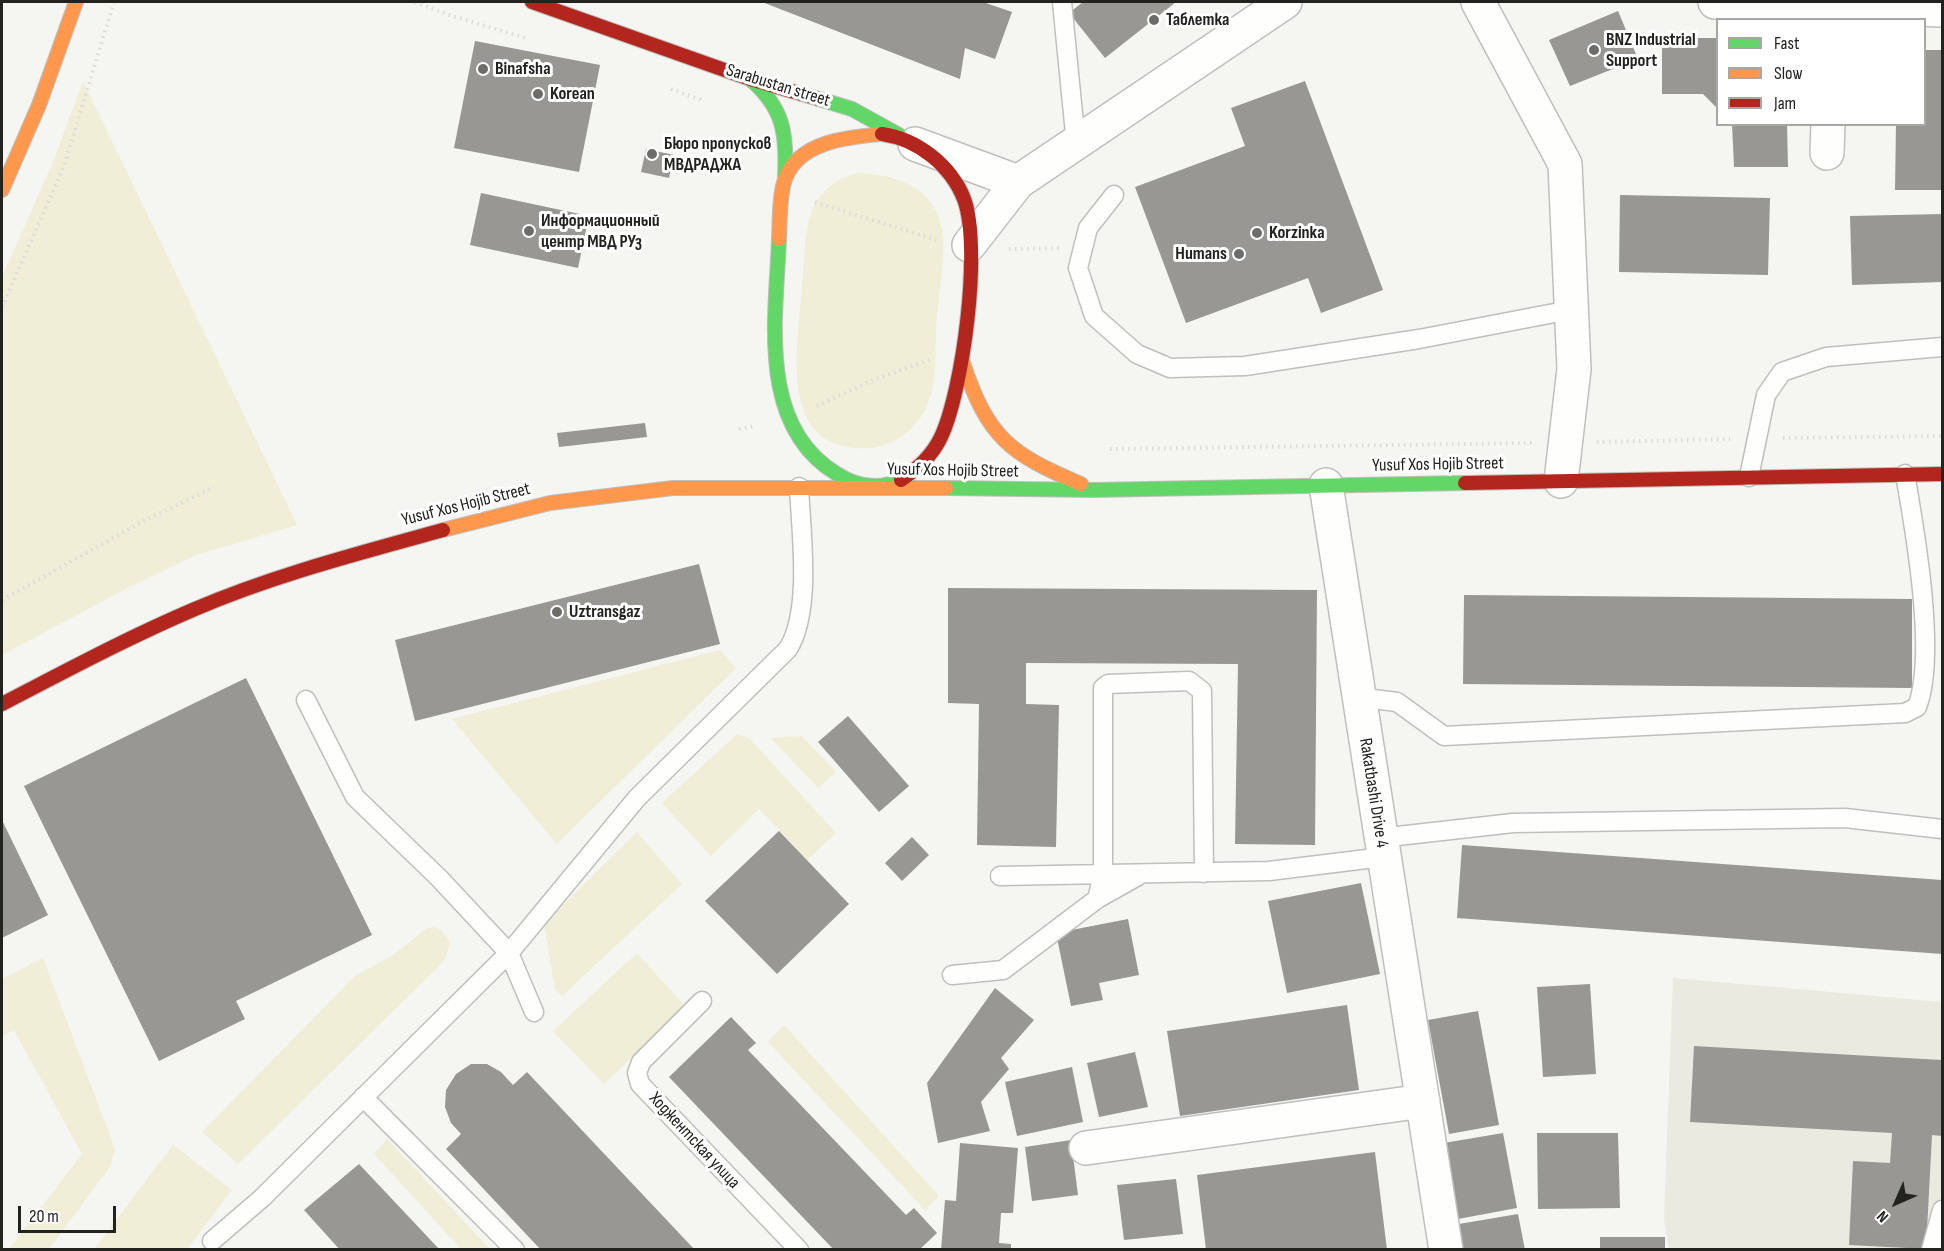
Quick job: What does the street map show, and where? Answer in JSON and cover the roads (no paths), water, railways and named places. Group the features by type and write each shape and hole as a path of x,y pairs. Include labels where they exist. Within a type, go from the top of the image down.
{"main road":[{"path":"2,190 39,105 76,2"},
{"name":"Sarabustan street","path":"532,2 750,79 852,108 911,142"},
{"path":"750,79 768,93 784,122 787,142 779,239 776,357 780,399 787,420 798,441 821,464 848,480 869,488 893,482 909,475 933,452 950,417 963,355 968,309 969,245 963,199 946,173 911,142 894,135 852,137 821,145 809,152 785,184"},
{"path":"963,355 974,397 984,417 1008,447 1051,472 1094,490"},
{"name":"Yusuf Xos Hojib Street","path":"2,704 120,643 197,608 321,564 441,529 550,503 673,488 1094,490 1942,474"}],"street":[{"path":"969,245 1018,182 1285,2"},
{"path":"1478,2 1565,164 1574,369 1561,481"},
{"path":"1715,2 1888,14 1942,10"},
{"name":"Sarabustan street","path":"911,142 1018,182"},
{"name":"Rakatbashi Drive 4","path":"1326,485 1357,697 1446,1250"},
{"path":"1086,1148 1423,1101"}],"lane":[{"path":"1062,2 1076,144"},
{"path":"1114,195 1088,228 1078,268 1094,316 1137,354 1170,368 1245,366 1419,339 1570,310"},
{"path":"1749,477 1755,439 1766,395 1782,372 1826,357 1942,347"},
{"path":"1357,697 1396,702 1444,736 1905,713 1917,707 1923,693 1926,647 1905,474"},
{"path":"212,1241 262,1198 509,953 637,798 777,661 796,637 802,612 799,487"},
{"path":"1097,899 1103,874 1103,688 1108,684 1190,681 1202,691 1204,873"},
{"path":"306,700 356,797 439,878 509,953 534,1011"},
{"path":"1000,876 1269,871 1514,823 1845,818 1942,829"},
{"path":"952,975 1003,970 1097,899 1142,874"},
{"name":"Ходжентская улица","path":"702,1001 641,1062 637,1073 640,1084 799,1250"},
{"path":"363,1097 515,1250"},
{"path":"1931,1250 1942,1210"}],"place":[{"name":"Таблетка","path":"1154,20"},
{"name":"BNZ Industrial Support","path":"1594,50"},
{"name":"Binafsha","path":"483,69"},
{"name":"Korean","path":"538,94"},
{"name":"Бюро пропусков МВДРАДЖА","path":"652,154"},
{"name":"Информационный центр МВД РУз","path":"529,231"},
{"name":"Korzinka","path":"1257,233"},
{"name":"Humans","path":"1239,254"},
{"name":"Uztransgaz","path":"557,612"}]}
